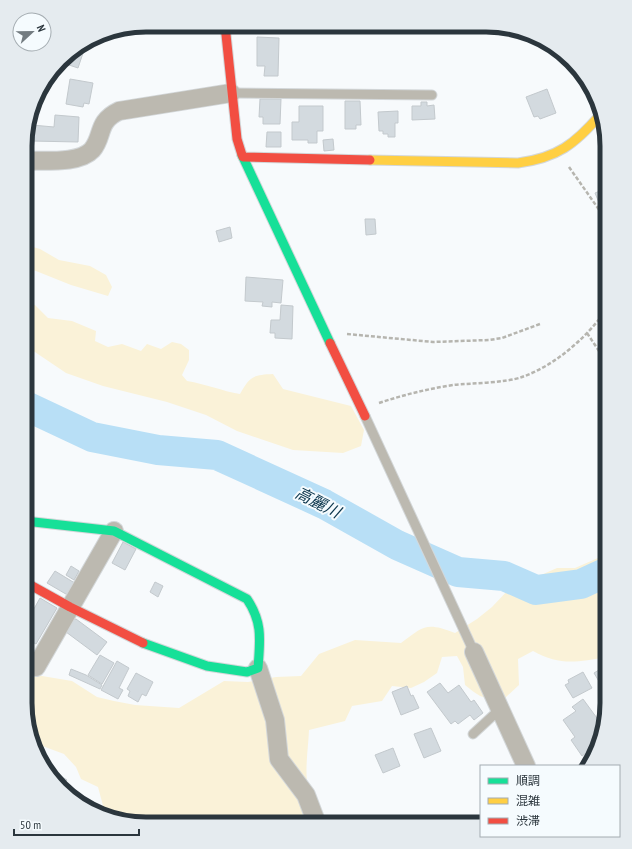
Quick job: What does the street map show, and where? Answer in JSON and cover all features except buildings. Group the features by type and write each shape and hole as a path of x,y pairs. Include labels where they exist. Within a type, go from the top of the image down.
{"street":[{"path":"226,32 237,139 243,157 324,333 363,412"},
{"path":"32,161 76,159 86,154 93,149 103,124 110,115 119,111 231,93"},
{"path":"243,157 518,163 538,161 560,153 587,130 597,119"},
{"path":"32,522 114,531 247,599 256,613 260,636 258,668 275,720 279,759 306,795 314,817"},
{"path":"32,665 36,667 114,531"},
{"path":"32,586 70,607 151,646 207,666 247,672 258,668"},
{"path":"474,652 499,710 526,765"}],"lane":[{"path":"231,93 432,95"},
{"path":"363,412 474,652"},
{"path":"473,734 499,710"}],"path":[{"path":"560,153 584,190 600,210"},
{"path":"363,412 407,394 452,385 521,378 543,368 575,345 600,317"},
{"path":"324,333 434,342 489,340 502,338 540,324"},
{"path":"587,333 600,352"}],"shaded area":[{"path":"32,247 40,249 59,260 90,266 106,275 112,287 108,296 71,285 32,269"},
{"path":"32,304 35,305 48,318 72,321 96,331 95,341 108,347 122,344 141,351 147,344 161,349 172,342 181,344 189,350 189,360 182,375 187,381 240,394 247,383 256,376 273,374 283,389 351,406 364,430 361,446 343,453 293,450 237,431 206,415 167,402 103,386 66,373 32,350"},
{"path":"600,557 600,658 569,662 552,659 533,651 518,659 519,685 505,698 492,699 475,693 465,685 463,667 457,656 442,657 437,673 424,682 411,688 392,686 382,701 352,706 345,721 309,730 306,773 307,784 313,803 319,812 325,817 146,817 116,813 104,809 98,787 81,779 76,767 64,754 40,745 38,740 32,711 32,675 72,681 97,697 114,701 135,705 179,708 224,681 248,682 276,677 301,676 319,654 355,640 401,643 421,629 431,627 455,633 477,619 492,607 511,587 526,578 541,575 557,568 575,568"}],"waterway":[{"name":"高麗川","path":"32,409 92,437 158,450 217,455 324,504 397,545 458,572 504,576 536,590 581,584 600,575"}],"traffic: fast":[{"path":"242,155 330,343"},
{"path":"32,522 114,531 247,599 256,616 258,624 260,640 258,668 247,672 207,666 143,643"}],"traffic: slow":[{"path":"370,160 518,163 532,161 564,148 582,134 597,119"}],"traffic: jam":[{"path":"226,32 237,139 242,155"},
{"path":"243,157 370,160"},
{"path":"330,343 365,416"},
{"path":"32,586 70,607 143,643"}]}
